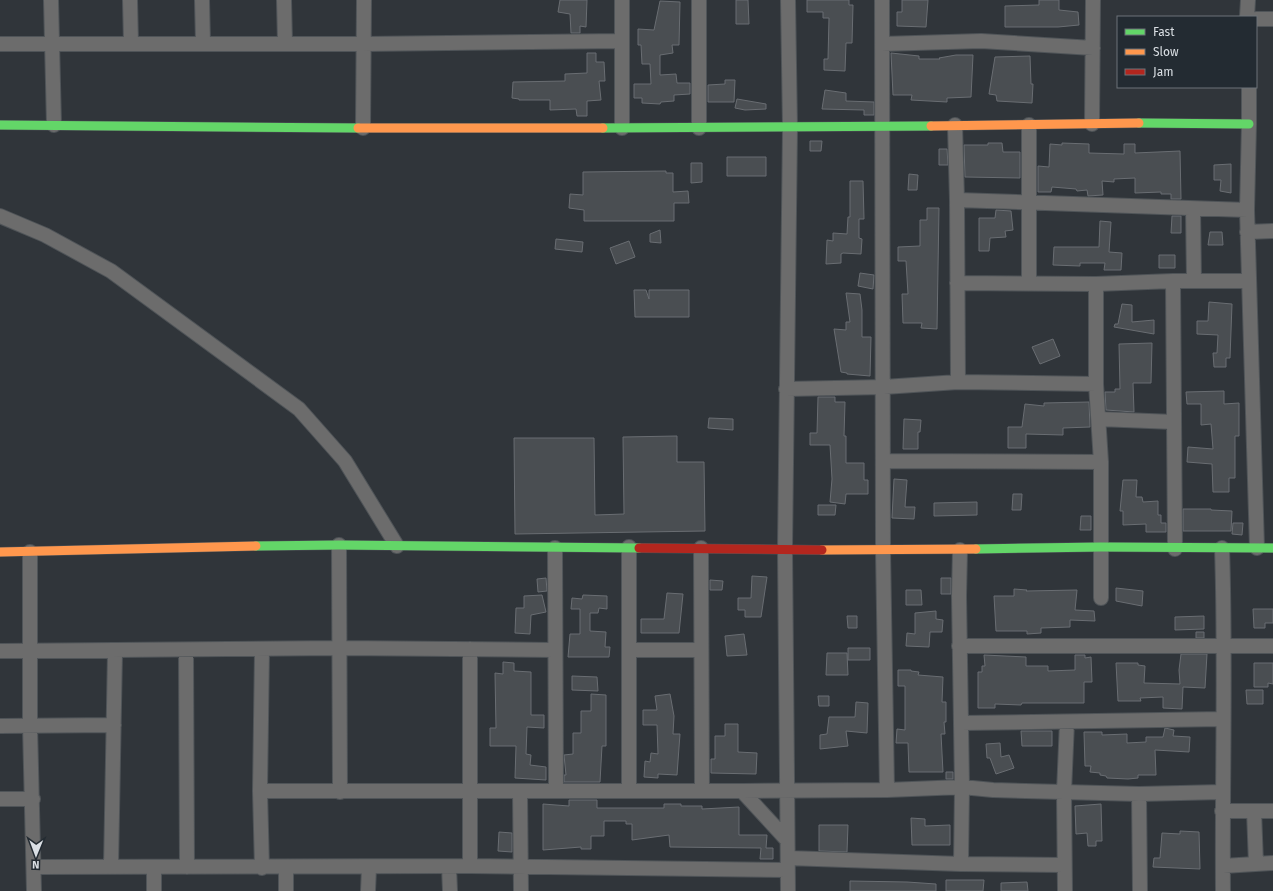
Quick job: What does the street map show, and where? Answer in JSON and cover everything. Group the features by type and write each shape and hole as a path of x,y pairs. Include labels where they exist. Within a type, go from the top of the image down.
{"street":[{"path":"51,0 54,125"},
{"path":"130,0 131,43"},
{"path":"202,0 202,43"},
{"path":"284,0 285,43"},
{"path":"363,128 364,0"},
{"path":"622,0 622,128"},
{"path":"699,0 699,128"},
{"path":"788,0 790,128 785,549 788,891"},
{"path":"882,0 884,387 883,550 887,790"},
{"path":"1092,124 1093,0"},
{"path":"1247,16 1248,0"},
{"path":"1257,19 1273,19"},
{"path":"0,44 364,44 622,41"},
{"path":"882,44 981,41 1093,48"},
{"path":"1249,88 1250,124 1247,232 1257,548"},
{"path":"0,125 363,128 790,128 955,125 1250,124"},
{"path":"955,125 958,382"},
{"path":"1029,125 1029,282"},
{"path":"957,200 1247,210"},
{"path":"1194,209 1194,281"},
{"path":"0,216 46,235 111,271 299,409 345,461 397,546"},
{"path":"1247,232 1273,232"},
{"path":"957,283 1029,282 1096,284 1172,281 1249,281"},
{"path":"1172,281 1175,549"},
{"path":"1096,284 1096,384 1101,462 1101,598"},
{"path":"786,389 884,387 958,382 1096,384"},
{"path":"1099,419 1174,422"},
{"path":"883,461 1101,462"},
{"path":"339,544 340,792"},
{"path":"0,552 339,544 555,548 629,547 883,550 1101,547 1175,549 1273,548"},
{"path":"629,547 629,790"},
{"path":"555,548 554,650 556,790"},
{"path":"701,548 702,790"},
{"path":"1222,548 1225,646 1222,792 1223,891"},
{"path":"960,550 959,646 962,787 961,864"},
{"path":"30,552 30,726 33,799 34,891"},
{"path":"959,646 1273,646"},
{"path":"0,651 115,652 340,648 554,650"},
{"path":"470,649 470,866"},
{"path":"186,650 187,867"},
{"path":"262,650 260,791 262,868"},
{"path":"629,650 701,650"},
{"path":"111,867 115,652"},
{"path":"961,723 1223,719"},
{"path":"1065,891 1064,792 1067,722"},
{"path":"0,726 114,725"},
{"path":"260,791 786,791 887,790 962,787 993,790 1139,794 1222,792"},
{"path":"520,790 521,891"},
{"path":"742,791 787,840"},
{"path":"1139,794 1140,891"},
{"path":"0,799 33,799"},
{"path":"1222,811 1273,811"},
{"path":"1254,811 1256,864"},
{"path":"1223,866 1273,863"},
{"path":"34,867 368,868 788,864 961,864 1064,866"},
{"path":"154,867 154,891"},
{"path":"449,867 450,891"},
{"path":"286,868 286,891"},
{"path":"368,868 368,891"}],"building":[{"path":"560,0 587,0 586,27 580,26 580,33 571,33 570,14 558,12"},
{"path":"736,0 748,0 749,24 736,24"},
{"path":"807,0 849,0 849,5 853,5 852,43 846,43 845,71 824,70 824,59 828,59 829,18 823,18 823,12 807,12"},
{"path":"902,0 928,0 926,27 897,26 897,12 902,12"},
{"path":"1039,0 1059,0 1059,10 1078,12 1079,25 1058,27 1005,27 1005,6 1039,5"},
{"path":"660,1 680,2 679,45 672,45 673,53 660,55 660,75 676,74 677,83 690,83 690,94 674,95 674,101 661,102 660,104 642,103 642,98 634,98 634,84 651,84 650,64 642,64 641,45 638,45 638,29 654,30"},
{"path":"587,53 596,53 596,62 604,62 605,81 599,81 601,100 587,101 587,116 577,116 576,109 550,110 550,100 519,100 512,98 513,82 565,81 565,74 587,73"},
{"path":"891,53 919,56 919,59 940,59 939,58 956,55 973,55 971,97 947,98 947,102 911,100 912,95 893,95"},
{"path":"1030,56 1031,84 1033,84 1032,103 997,101 996,95 989,94 995,57"},
{"path":"725,80 735,80 734,102 708,102 708,85 725,84"},
{"path":"825,90 846,93 846,101 874,102 874,115 864,115 864,110 822,109"},
{"path":"737,99 766,104 766,109 745,110 735,108"},
{"path":"810,141 822,141 821,151 810,151"},
{"path":"988,143 1002,143 1003,152 1020,152 1020,178 965,177 964,145 988,145"},
{"path":"1062,143 1089,144 1089,153 1124,154 1124,144 1135,144 1135,153 1180,151 1181,199 1171,199 1171,194 1161,194 1161,192 1135,193 1135,178 1114,179 1114,182 1102,181 1103,195 1088,196 1087,190 1077,191 1076,189 1052,187 1051,192 1038,192 1038,166 1049,167 1050,144 1062,145"},
{"path":"939,149 947,149 948,165 939,165"},
{"path":"727,157 766,157 766,176 727,176"},
{"path":"691,163 702,163 702,182 691,183"},
{"path":"1231,164 1231,193 1220,191 1221,180 1214,180 1214,165"},
{"path":"666,171 666,173 673,173 673,192 688,191 689,203 674,203 674,221 584,221 584,210 569,208 570,194 583,195 583,172"},
{"path":"909,174 918,175 917,190 908,190"},
{"path":"850,181 863,181 864,219 859,219 859,238 862,239 861,254 843,253 841,254 841,263 826,264 827,240 833,241 833,233 847,234 848,217 850,217"},
{"path":"927,208 939,208 937,329 921,328 922,323 903,323 902,294 908,294 906,261 898,261 898,247 920,246 920,220 927,220"},
{"path":"996,210 1011,211 1013,230 1005,231 1006,237 990,238 989,251 979,251 979,218 995,218"},
{"path":"1172,216 1181,216 1181,233 1171,233"},
{"path":"1100,221 1111,222 1109,252 1122,253 1121,270 1104,270 1105,263 1080,263 1080,266 1053,265 1054,247 1099,247"},
{"path":"660,230 661,243 650,242 650,234"},
{"path":"1210,232 1222,232 1223,245 1208,245"},
{"path":"556,239 583,242 582,252 555,249"},
{"path":"629,241 635,257 616,264 610,248"},
{"path":"1159,255 1175,255 1175,268 1159,268"},
{"path":"860,273 874,275 873,289 858,286"},
{"path":"634,290 646,290 649,299 649,290 689,290 689,317 635,317"},
{"path":"846,293 860,294 862,310 862,337 871,337 870,376 841,372 834,329 846,330 846,322 850,322"},
{"path":"1209,302 1232,304 1230,358 1226,358 1226,367 1214,367 1213,353 1217,353 1218,335 1197,334 1197,321 1208,321"},
{"path":"1122,304 1132,305 1132,322 1154,320 1154,334 1114,327 1115,324 1118,324"},
{"path":"1053,339 1060,356 1040,364 1032,347"},
{"path":"1152,343 1151,383 1133,383 1134,412 1106,410 1105,392 1115,392 1115,389 1120,389 1119,344"},
{"path":"1224,391 1224,404 1239,403 1239,436 1235,436 1235,478 1229,478 1229,492 1213,492 1212,464 1187,462 1188,447 1213,449 1211,424 1201,425 1201,404 1187,404 1186,392"},
{"path":"818,397 835,397 835,402 845,402 844,436 846,436 846,463 864,463 864,480 868,480 868,494 846,494 845,504 830,502 832,479 830,445 810,445 810,433 817,433"},
{"path":"1089,402 1090,427 1063,428 1063,435 1026,434 1026,448 1008,448 1008,427 1022,427 1025,404 1044,406 1044,403"},
{"path":"709,418 733,419 733,430 708,428"},
{"path":"904,419 921,420 920,432 918,432 918,449 903,449"},
{"path":"677,436 677,462 704,462 705,531 515,534 514,438 594,438 595,515 624,514 623,437"},
{"path":"894,479 907,480 905,507 915,507 914,519 892,518"},
{"path":"1123,480 1137,480 1136,497 1142,497 1143,502 1158,501 1158,515 1161,515 1161,523 1166,523 1166,532 1146,532 1146,524 1123,525 1123,511 1120,511"},
{"path":"1013,494 1022,494 1021,510 1012,510"},
{"path":"977,502 977,515 934,516 934,503"},
{"path":"818,505 836,505 835,515 818,515"},
{"path":"1183,509 1232,511 1231,531 1183,531"},
{"path":"1081,516 1091,516 1091,530 1080,530"},
{"path":"1233,523 1243,523 1242,535 1232,534"},
{"path":"752,576 767,577 761,617 745,617 745,610 738,610 738,598 751,598"},
{"path":"546,578 547,591 538,592 537,579"},
{"path":"941,578 951,578 951,594 941,594"},
{"path":"710,580 723,581 722,590 710,590"},
{"path":"1116,588 1143,591 1142,606 1116,601"},
{"path":"1014,589 1027,590 1026,591 1077,590 1075,610 1094,611 1095,621 1070,620 1070,627 1041,628 1041,633 1027,634 1027,631 996,631 994,596 1014,596"},
{"path":"906,590 921,590 922,605 906,605"},
{"path":"667,593 683,594 679,633 641,633 641,619 664,619"},
{"path":"542,595 546,612 531,615 530,634 515,633 516,608 524,608 524,596"},
{"path":"583,595 607,596 607,609 599,608 598,613 590,613 590,631 606,632 605,647 610,647 609,657 568,657 570,634 580,634 580,609 571,609 572,598 582,599"},
{"path":"1253,609 1273,609 1273,623 1265,623 1265,628 1254,628"},
{"path":"936,611 936,619 943,620 942,632 930,632 929,647 906,646 907,633 915,634 915,613"},
{"path":"847,616 857,616 857,628 848,628"},
{"path":"1204,616 1204,629 1175,630 1175,617"},
{"path":"1196,632 1204,632 1204,638 1196,638"},
{"path":"744,634 747,655 727,656 725,636"},
{"path":"848,648 870,648 870,660 848,660"},
{"path":"827,653 847,653 848,675 826,675"},
{"path":"1181,654 1207,654 1205,688 1183,687 1182,709 1163,708 1163,697 1140,698 1141,701 1118,701 1116,663 1138,663 1138,665 1145,666 1144,683 1180,684 1179,670"},
{"path":"984,655 1026,657 1026,666 1048,666 1048,671 1075,670 1075,655 1085,655 1085,658 1091,657 1092,682 1084,682 1084,703 1022,703 1021,705 995,704 995,708 978,708 978,672 982,672 982,666 985,666"},
{"path":"503,662 514,663 514,671 531,672 531,715 544,715 544,728 527,727 526,754 531,755 530,765 546,767 546,780 515,778 516,746 490,746 490,728 496,728 495,673 503,674"},
{"path":"1254,663 1273,663 1273,684 1268,683 1268,687 1254,687"},
{"path":"898,670 911,670 919,672 918,675 943,677 942,702 946,702 946,722 944,722 945,734 941,734 943,772 909,772 908,743 896,743 897,729 905,730 905,686 898,686"},
{"path":"572,676 597,677 598,691 572,690"},
{"path":"1246,690 1263,690 1263,704 1247,704"},
{"path":"591,694 606,695 606,746 602,746 600,782 564,782 564,775 566,775 564,755 573,754 573,733 581,733 581,711 591,711"},
{"path":"670,694 674,716 673,734 680,734 677,775 658,774 658,778 644,777 645,761 650,762 651,753 658,754 657,725 643,725 643,710 657,710 655,696"},
{"path":"818,696 829,696 829,706 819,706"},
{"path":"856,702 868,703 867,733 846,731 848,746 820,749 820,735 827,734 829,717 855,717"},
{"path":"725,724 738,724 738,752 757,753 756,774 711,773 711,759 715,759 715,736 725,736"},
{"path":"1165,728 1174,730 1173,736 1190,737 1189,752 1155,750 1156,775 1138,775 1138,778 1128,779 1107,778 1106,776 1100,775 1100,773 1090,772 1091,766 1085,766 1084,732 1102,732 1102,735 1127,734 1127,743 1146,742 1146,737 1163,737"},
{"path":"1021,731 1052,731 1052,746 1022,746"},
{"path":"1000,743 1001,757 1009,755 1014,768 996,774 990,758 987,758 986,744"},
{"path":"946,772 953,772 953,779 946,779"},
{"path":"569,800 597,800 597,808 664,808 664,804 702,806 702,809 739,807 739,835 767,835 766,848 773,848 773,859 760,859 761,848 670,847 669,835 632,840 632,824 626,824 626,821 604,821 604,836 591,836 591,849 581,849 581,847 543,850 543,804 569,806"},
{"path":"1101,804 1102,841 1096,841 1096,846 1088,846 1087,833 1076,834 1075,806"},
{"path":"911,818 925,819 925,826 950,825 950,845 912,845"},
{"path":"819,825 848,825 847,852 819,851"},
{"path":"1180,831 1199,832 1200,869 1153,867 1154,858 1160,858 1162,833 1180,834"},
{"path":"499,832 512,833 512,852 498,851"},
{"path":"946,880 984,880 983,891 946,891"},
{"path":"850,881 936,884 936,891 850,891"},
{"path":"1027,882 1028,891 1001,891 1001,883"}],"traffic: fast":[{"path":"1139,123 1249,124"},
{"path":"0,125 358,128"},
{"path":"603,128 931,126"},
{"path":"256,546 339,545 639,548"},
{"path":"976,549 1101,547 1273,548"}],"traffic: slow":[{"path":"931,126 1139,123"},
{"path":"358,128 603,128"},
{"path":"0,552 256,546"},
{"path":"822,550 976,549"}],"traffic: jam":[{"path":"639,548 822,550"}]}
